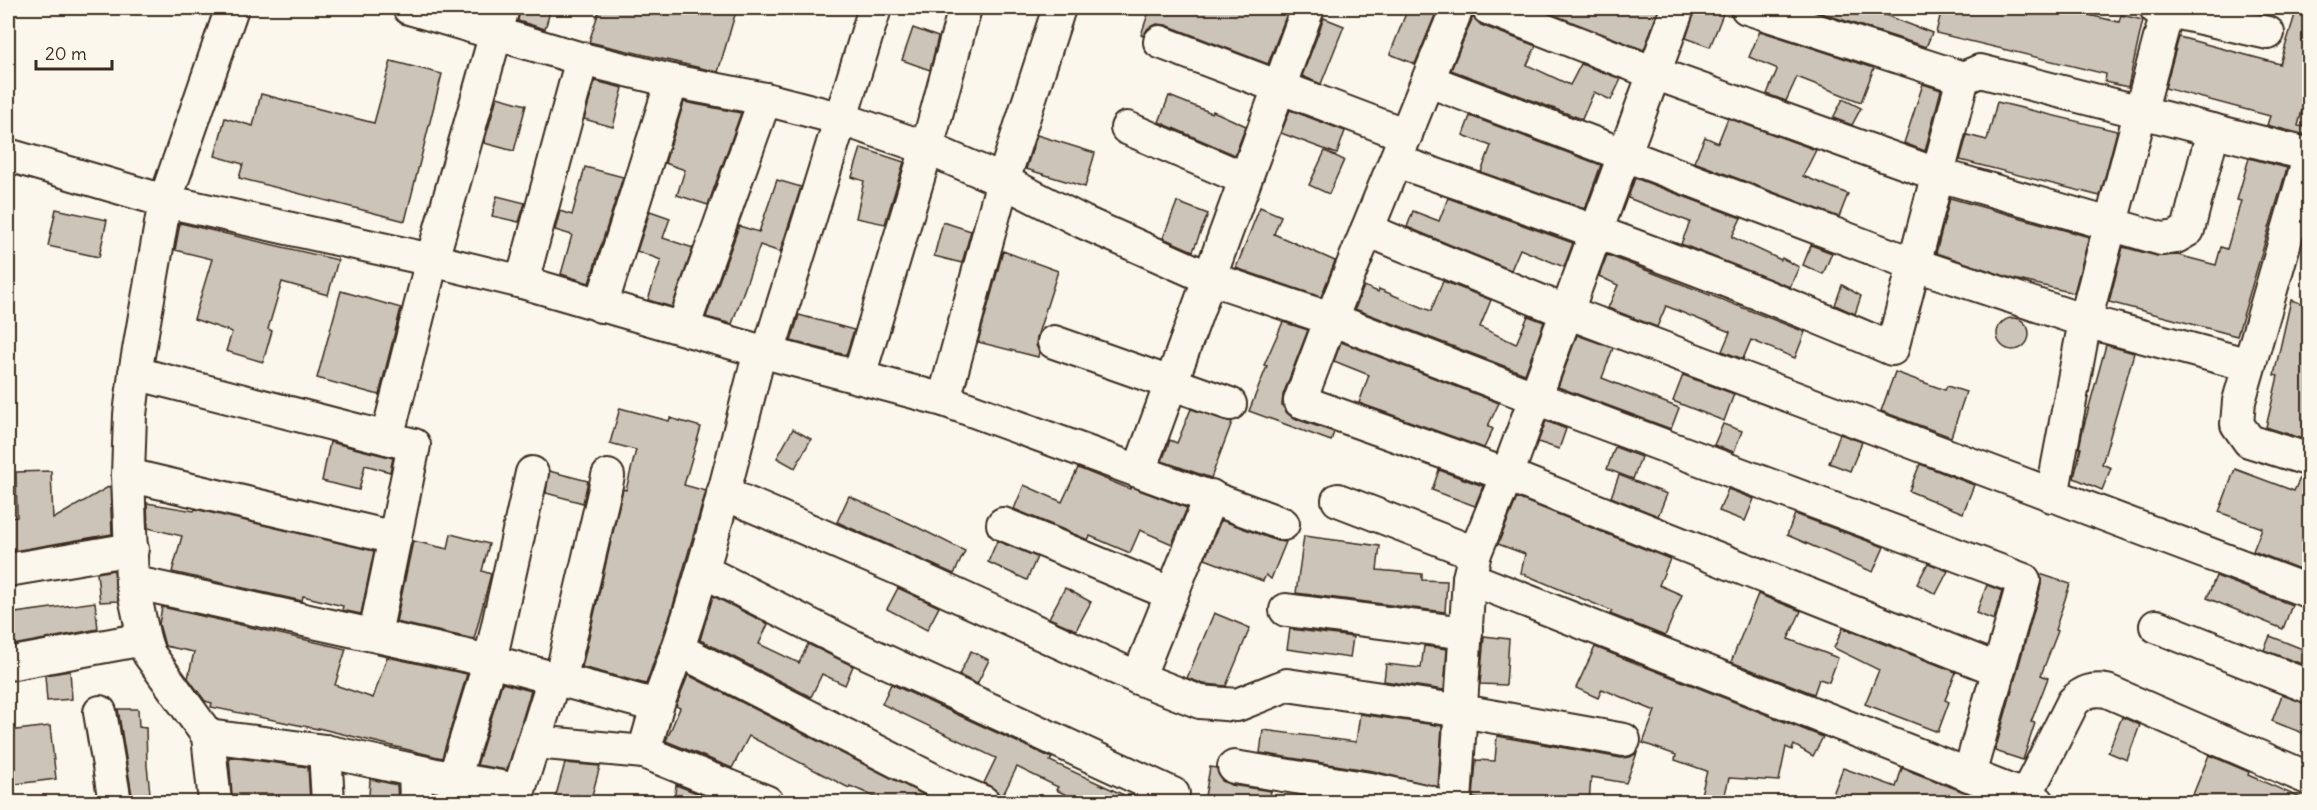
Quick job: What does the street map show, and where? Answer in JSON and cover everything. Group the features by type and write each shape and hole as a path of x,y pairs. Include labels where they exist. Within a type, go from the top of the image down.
{"street":[{"path":"215,802 208,736 149,654 144,639 132,582 128,475 130,415 135,373 165,201 232,8"},
{"path":"415,8 499,21 582,59 672,81 765,99 842,119 927,148 1003,181 1083,222 1209,278 1331,318 1536,398 2024,580 1969,775"},
{"path":"644,752 657,706 679,650 703,571 764,352 842,119 875,8"},
{"path":"859,376 927,148 965,8"},
{"path":"944,400 1003,181 1059,8"},
{"path":"1139,471 1308,8"},
{"path":"1457,8 1331,318 1300,401 1507,475 1999,670"},
{"path":"1488,8 1654,73 1939,175 2162,239 2176,237 2188,230 2213,130"},
{"path":"1455,802 1472,565 1536,398 1678,8"},
{"path":"1747,8 1964,78 1980,70 2309,155 2249,365 2237,423 2249,441 2310,459"},
{"path":"2052,496 2085,321 2141,111 2164,8 2232,16 2268,33"},
{"path":"387,438 432,260 499,21"},
{"path":"1160,42 1279,87 1401,148 1596,231 1820,317 1892,349 1964,78"},
{"path":"522,282 582,59"},
{"path":"601,306 672,81"},
{"path":"1429,81 1916,265 2085,321 2249,365"},
{"path":"683,328 765,99"},
{"path":"1127,128 1245,179"},
{"path":"8,155 165,201 522,282 764,352 944,400 1283,524"},
{"path":"1367,230 1567,312 2310,592"},
{"path":"1054,342 1230,404"},
{"path":"135,373 414,445 375,634"},
{"path":"454,779 490,661 532,473"},
{"path":"128,475 395,538"},
{"path":"208,736 325,751 454,779 494,794 519,790 557,679 608,476"},
{"path":"723,493 897,567 1138,678 1200,702 1237,705 1287,685 1462,711 1624,740"},
{"path":"1138,678 1211,496"},
{"path":"1338,500 1472,565 2031,800 2073,702 2080,695 2092,689 2107,691 2310,779"},
{"path":"1003,524 1172,594"},
{"path":"8,570 132,549"},
{"path":"703,571 868,654 1173,794 1167,802"},
{"path":"132,582 490,661 657,706"},
{"path":"1286,610 1466,633"},
{"path":"2156,626 2310,687"},
{"path":"8,664 144,639"},
{"path":"679,650 949,788 983,802"},
{"path":"100,712 115,802"},
{"path":"535,742 644,752 767,802"},
{"path":"325,751 328,802"},
{"path":"1234,767 1370,789 1429,802"},
{"path":"415,771 416,802"}],"building":[{"path":"520,8 551,8 545,29 518,21"},
{"path":"600,8 737,8 718,72 589,42"},
{"path":"1150,8 1289,8 1268,64 1166,25 1157,24 1148,28 1143,36 1141,35"},
{"path":"1408,8 1438,8 1415,64 1390,54"},
{"path":"1536,8 1659,8 1644,50"},
{"path":"1696,8 1706,8 1723,14 1710,47 1686,38"},
{"path":"1820,8 1867,8 1932,33 1926,47 1818,12"},
{"path":"1942,8 2059,8 2119,22 2121,15 2143,20 2128,87 2105,82 2106,74 1936,33"},
{"path":"2297,8 2310,8 2310,79 2298,126 2310,128 2310,136 2267,125 2270,116 2165,88 2179,37 2280,64"},
{"path":"1473,17 1481,25 1536,46 1527,65 1570,85 1581,64 1621,79 1611,100 1594,92 1582,119 1451,70"},
{"path":"1324,18 1344,26 1321,84 1302,76"},
{"path":"913,28 938,37 930,70 902,60"},
{"path":"1760,31 1874,68 1861,102 1797,77 1786,101 1767,94 1777,70 1749,57"},
{"path":"391,61 442,74 405,221 239,178 243,164 215,156 225,118 253,126 261,94 374,123"},
{"path":"595,81 623,88 613,127 584,119"},
{"path":"1923,84 1941,90 1925,151 1904,143"},
{"path":"1169,96 1212,113 1213,111 1246,126 1235,155 1159,122"},
{"path":"497,97 526,105 514,151 484,143"},
{"path":"1843,99 1861,108 1852,125 1833,118"},
{"path":"684,102 741,113 708,205 677,195 685,170 665,163"},
{"path":"1997,102 2117,131 2100,196 1960,160 1967,135 1987,140"},
{"path":"1290,110 1345,131 1337,154 1281,133"},
{"path":"1470,116 1601,165 1585,209 1481,172 1491,146 1463,135"},
{"path":"1728,118 1816,150 1803,176 1848,194 1839,217 1694,162 1705,137 1718,143"},
{"path":"1037,135 1095,153 1085,187 1026,169"},
{"path":"861,148 904,162 885,224 856,218 864,181 852,177"},
{"path":"1325,151 1344,160 1329,194 1309,185"},
{"path":"2249,158 2287,168 2237,336 2109,302 2123,247 2157,256 2178,255 2216,265 2221,247 2227,249 2241,201 2237,200"},
{"path":"585,167 623,177 589,283 561,274 572,235 555,230 560,211 572,215"},
{"path":"1635,178 1741,218 1732,237 1799,267 1790,287 1681,244 1690,222 1628,198"},
{"path":"777,180 801,187 780,252 760,245 732,324 706,317 739,226 759,232"},
{"path":"497,196 525,203 519,222 492,216"},
{"path":"1448,198 1573,243 1564,267 1520,249 1511,270 1407,227 1413,211 1439,221"},
{"path":"1950,198 2089,237 2074,293 2014,279 1936,253"},
{"path":"1177,202 1208,214 1193,251 1163,238"},
{"path":"1260,207 1281,216 1274,234 1335,261 1321,297 1236,268"},
{"path":"56,209 107,220 99,257 48,246"},
{"path":"650,211 670,218 663,238 693,248 672,307 648,300 661,260 637,251"},
{"path":"943,222 971,231 962,263 934,256"},
{"path":"180,223 338,260 328,295 282,282 268,329 272,331 263,362 226,351 232,332 194,319 212,259 175,250"},
{"path":"1811,245 1832,253 1823,274 1803,265"},
{"path":"1003,251 1058,271 1037,337 1038,357 978,342"},
{"path":"1607,255 1805,332 1795,358 1751,340 1743,359 1722,351 1730,332 1666,306 1657,327 1608,308 1618,285 1599,276"},
{"path":"1443,281 1491,300 1480,327 1516,344 1528,316 1544,322 1525,374 1355,309 1364,286 1378,292 1379,289 1431,311"},
{"path":"1842,285 1861,296 1855,314 1835,305"},
{"path":"341,291 401,308 379,395 317,378"},
{"path":"2291,300 2310,306 2310,441 2266,427 2278,376 2274,375"},
{"path":"799,315 854,330 846,355 791,341"},
{"path":"2013,318 2024,323 2029,334 2024,345 2013,350 2002,345 1997,334 2002,323"},
{"path":"1283,322 1308,330 1283,395 1282,405 1293,418 1334,432 1331,441 1249,411 1267,366 1264,365"},
{"path":"1577,335 1613,348 1602,378 1679,408 1671,429 1558,387"},
{"path":"1341,342 1499,403 1488,426 1493,429 1484,448 1359,403 1369,375 1334,361"},
{"path":"2106,345 2134,353 2102,464 2111,468 2102,490 2074,478 2083,429"},
{"path":"1895,372 1945,390 1947,386 1966,392 1951,437 1881,411"},
{"path":"1683,375 1734,394 1724,421 1673,401"},
{"path":"620,408 701,427 684,485 706,491 671,613 646,684 582,667 623,489 626,490 636,450 610,443"},
{"path":"1191,409 1232,422 1211,478 1162,461 1170,440 1177,443"},
{"path":"1546,421 1566,429 1559,449 1538,442"},
{"path":"1723,424 1742,431 1734,452 1714,445"},
{"path":"793,429 811,439 795,468 777,458"},
{"path":"1840,434 1862,442 1850,471 1829,463"},
{"path":"330,442 393,458 390,472 365,465 359,490 322,481"},
{"path":"1615,447 1641,457 1633,479 1607,469"},
{"path":"1920,464 1974,485 1963,513 1909,491"},
{"path":"1078,468 1130,489 1131,487 1187,508 1172,544 1140,530 1130,553 1090,536 1088,540 1014,509 1024,485 1062,502"},
{"path":"2235,469 2294,491 2301,476 2310,477 2310,573 2253,551 2262,528 2219,512"},
{"path":"1439,470 1483,486 1475,506 1432,490"},
{"path":"51,471 53,519 110,486 112,534 8,552 8,518 17,517 16,472"},
{"path":"549,471 588,481 583,503 546,493"},
{"path":"1619,475 1667,494 1658,516 1611,497"},
{"path":"1728,489 1754,499 1745,521 1719,511"},
{"path":"849,496 965,551 954,574 837,522"},
{"path":"1517,498 1670,559 1659,585 1682,595 1665,636 1610,614 1612,611 1521,573 1525,554 1498,544"},
{"path":"147,503 194,511 195,509 374,551 361,614 342,610 343,606 303,596 302,601 172,572 182,536 148,528"},
{"path":"1795,514 1884,547 1873,572 1787,535"},
{"path":"1221,520 1277,541 1286,542 1271,579 1266,575 1263,581 1205,559"},
{"path":"451,534 489,544 482,571 491,574 474,639 396,622 413,541 448,549"},
{"path":"1304,536 1380,546 1377,570 1422,574 1422,580 1447,581 1445,612 1296,593"},
{"path":"997,541 1037,557 1027,580 988,562"},
{"path":"1928,563 1948,571 1936,594 1917,584"},
{"path":"114,570 118,601 100,602 97,573"},
{"path":"2040,574 2070,584 2055,630 2058,631 2041,675 2048,678 2031,722 2035,723 2023,760 1995,751 2041,585"},
{"path":"2216,576 2292,605 2283,629 2207,598"},
{"path":"1987,585 2002,591 1994,620 1976,613"},
{"path":"898,588 939,607 927,630 887,609"},
{"path":"1065,588 1091,602 1076,630 1049,618"},
{"path":"1758,594 1801,611 1788,639 1838,658 1829,682 1819,679 1814,694 1731,662"},
{"path":"713,596 768,624 759,644 799,663 808,644 853,666 845,685 822,674 811,697 700,640"},
{"path":"95,602 98,629 8,646 8,614"},
{"path":"162,607 346,649 335,685 373,698 387,657 467,674 442,758 318,728 211,707 212,703 205,701 188,678 194,652 165,646 159,624"},
{"path":"1214,613 1250,628 1226,686 1204,684 1187,678"},
{"path":"1843,628 1956,672 1945,700 1949,702 1938,732 1865,704 1879,670 1834,648"},
{"path":"1290,629 1353,637 1350,658 1287,649"},
{"path":"1484,636 1509,639 1506,685 1480,684"},
{"path":"2270,636 2310,652 2310,667 2264,650"},
{"path":"1424,646 1447,649 1444,690 1384,681 1386,664 1421,668"},
{"path":"1595,647 1823,737 1813,756 1794,745 1792,750 1786,747 1779,781 1729,778 1723,802 1699,802 1707,771 1675,760 1676,755 1643,743 1655,711 1602,689 1598,698 1576,688"},
{"path":"971,651 989,660 977,684 959,675"},
{"path":"70,671 72,699 47,701 45,675"},
{"path":"688,675 938,802 885,802 850,786 849,788 749,736 732,768 666,741 680,708 676,706"},
{"path":"502,683 531,691 507,770 477,765"},
{"path":"891,684 1052,758 1050,761 1139,802 1082,802 1056,790 1058,787 1017,767 1001,799 997,791 984,783 996,758 882,704"},
{"path":"2282,695 2310,705 2310,736 2272,721"},
{"path":"118,709 138,709 139,727 146,728 150,793 132,795"},
{"path":"1360,714 1442,726 1438,787 1373,771 1260,753 1263,730 1356,742"},
{"path":"2122,717 2140,725 2127,760 2108,752"},
{"path":"50,726 56,779 8,785 8,731"},
{"path":"1497,736 1621,758 1637,753 1626,783 1591,777 1589,802 1510,802 1473,798 1476,760 1495,761"},
{"path":"2209,755 2249,772 2248,775 2310,802 2190,802"},
{"path":"229,757 308,767 310,802 272,802 272,794 232,794"},
{"path":"565,763 600,766 591,799 577,795 576,802 554,802"},
{"path":"1210,767 1217,768 1222,781 1231,785 1271,791 1269,802 1204,802"},
{"path":"1843,768 1896,787 1902,768 1990,802 1830,802"},
{"path":"370,779 397,785 398,802 373,802 373,796 369,796"},
{"path":"676,785 720,802 674,802"}]}
